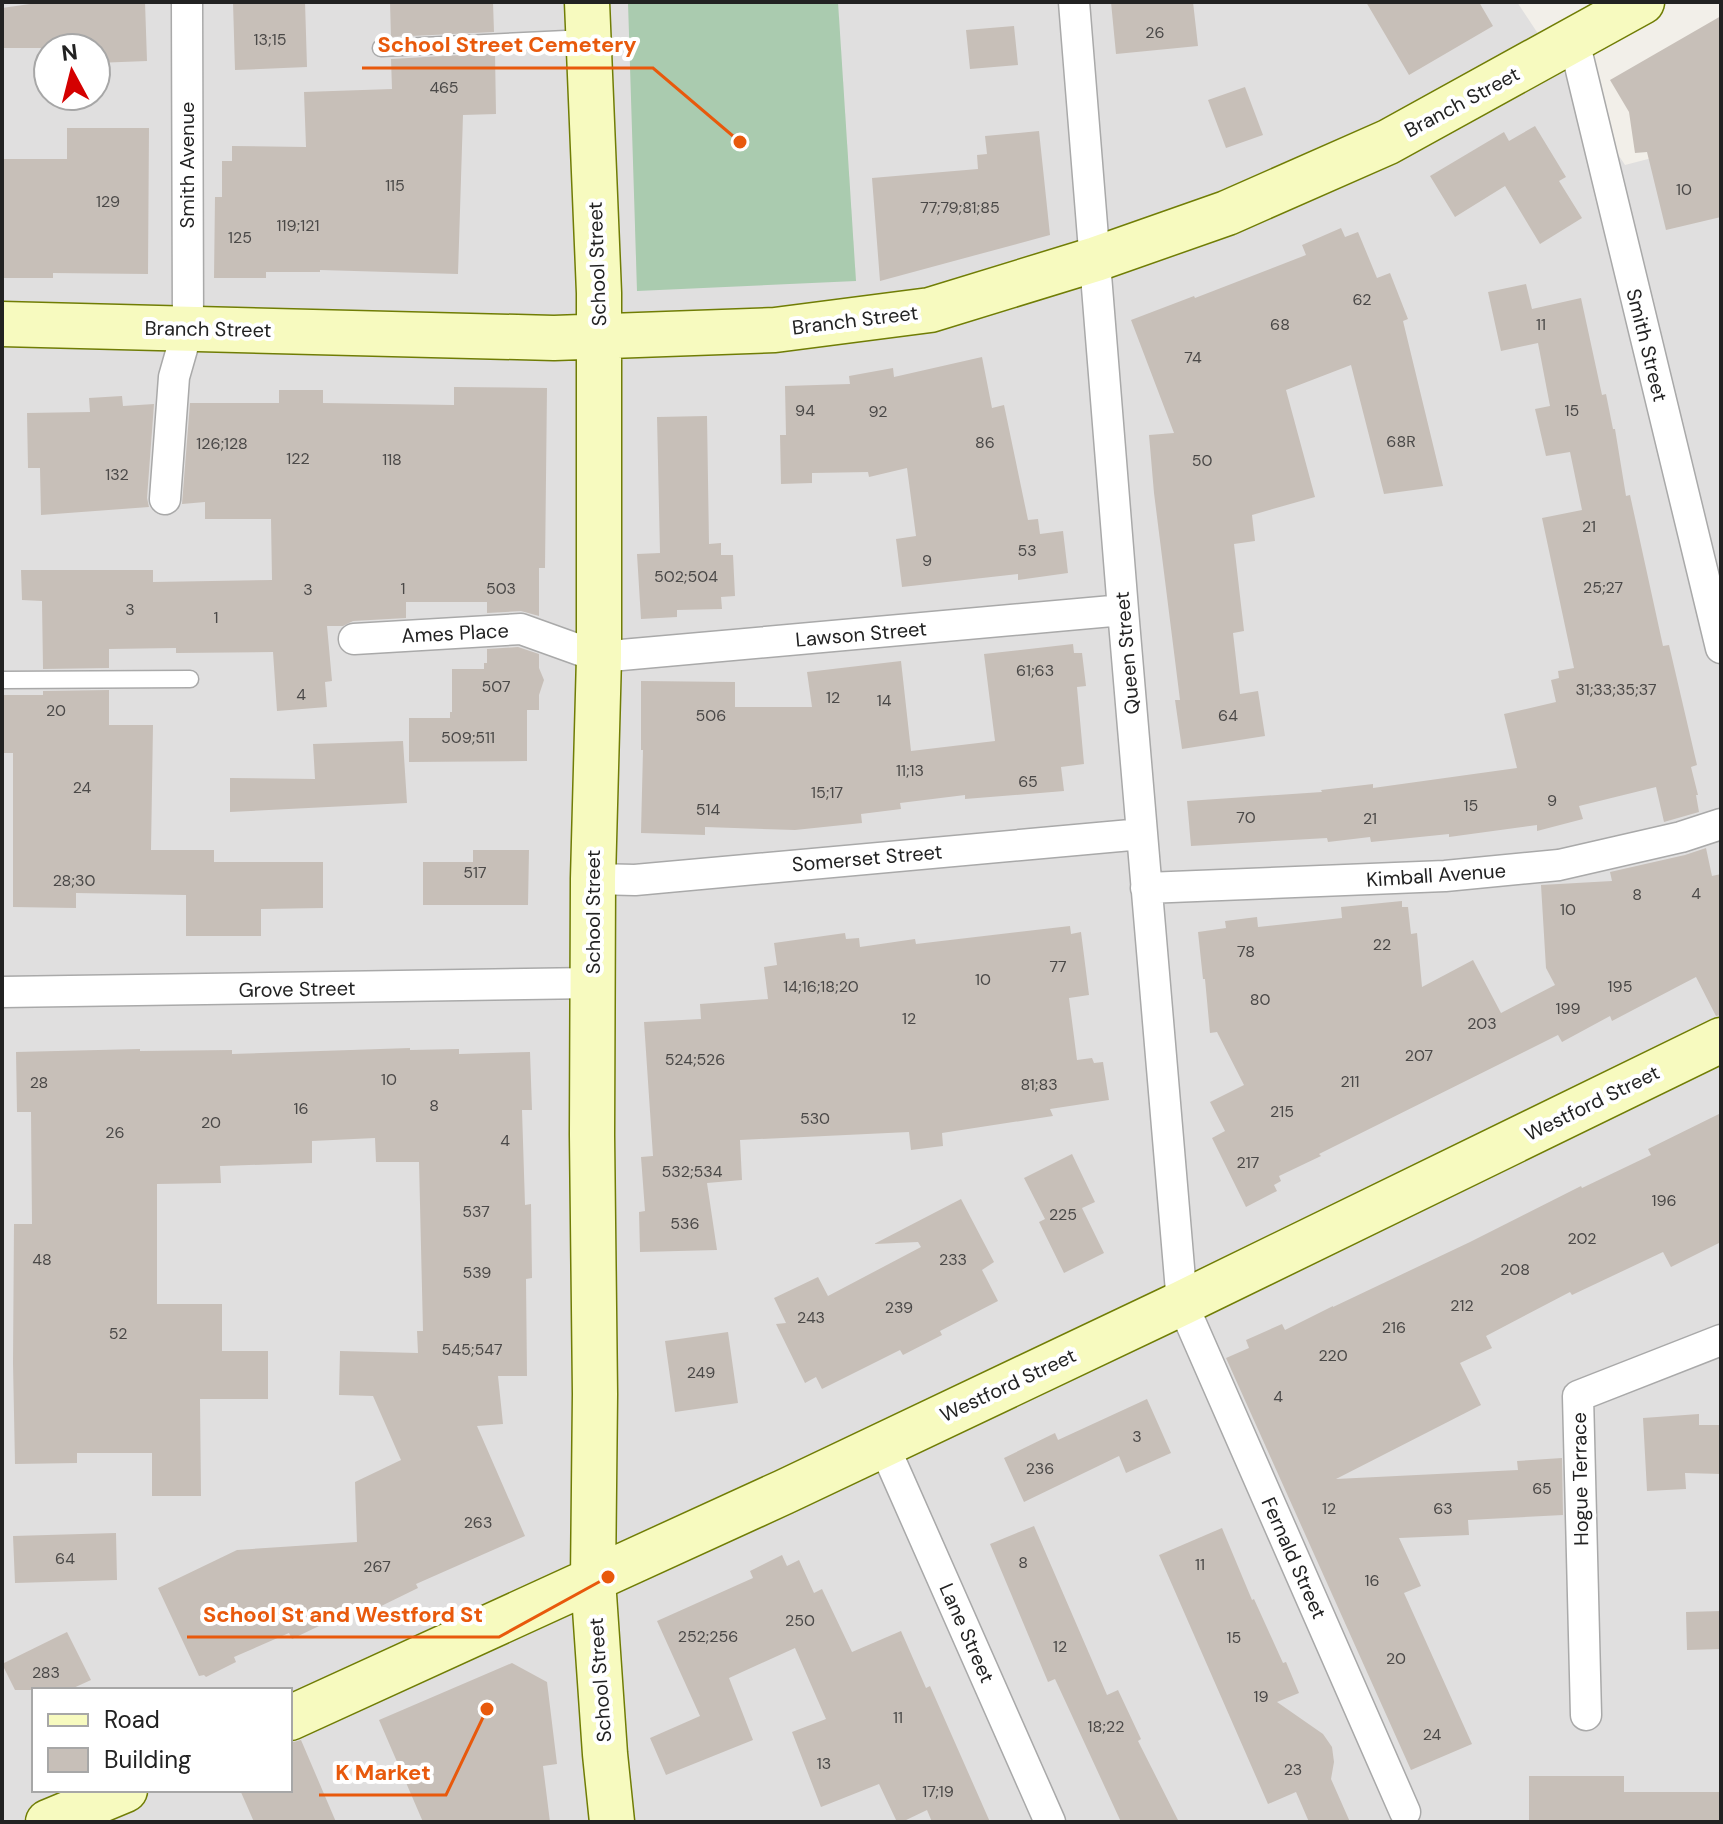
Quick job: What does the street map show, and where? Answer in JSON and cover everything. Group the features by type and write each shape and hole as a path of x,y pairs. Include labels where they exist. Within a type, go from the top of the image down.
{"main road":[{"name":"Branch Street","path":"2,324 554,338 775,330 930,310 1096,259 1227,213 1388,142 1642,2"},
{"name":"School Street","path":"588,20 599,293 599,657 593,879 593,1580 612,1822"},
{"name":"Westford Street","path":"292,1717 593,1580 1182,1303 1721,1040"},
{"path":"49,1822 120,1792"}],"street":[{"name":"Smith Avenue","path":"165,499 174,377 188,328 187,2"},
{"name":"Queen Street","path":"1074,2 1182,1303"},
{"name":"Smith Street","path":"1574,41 1721,648"},
{"name":"Lawson Street","path":"599,657 1123,610"},
{"name":"Ames Place","path":"354,639 521,629 599,657"},
{"name":"Kimball Avenue","path":"1146,888 1445,876 1559,865 1681,837 1721,824"},
{"name":"Somerset Street","path":"593,879 635,880 1142,834"},
{"name":"Grove Street","path":"2,992 593,983"},
{"name":"Fernald Street","path":"1182,1303 1406,1817"},
{"name":"Hogue Terrace","path":"1586,1715 1578,1396 1721,1340"},
{"name":"Lane Street","path":"883,1444 1050,1822"}],"lane":[{"path":"381,48 588,20"},
{"path":"2,680 190,679"}],"shaded area":[{"path":"2,2 1517,2 1625,165 1721,140 1721,1822 2,1822"}],"green space":[{"path":"628,2 838,2 856,281 637,291"}],"building":[{"path":"44,2 145,2 147,61 112,62 112,32 32,32 32,48 2,48 2,8"},
{"path":"233,2 305,2 307,67 235,70"},
{"path":"390,2 493,2 494,32 391,37"},
{"path":"1111,2 1193,2 1198,46 1116,54"},
{"path":"1366,2 1479,2 1493,26 1409,75"},
{"path":"1721,16 1721,217 1666,230 1647,152 1635,153 1629,112 1610,80"},
{"path":"1014,26 1018,65 970,69 966,30"},
{"path":"495,53 496,114 463,115 458,274 320,270 266,272 266,278 214,278 215,197 222,197 222,161 232,161 232,146 306,147 304,92 392,89 391,59"},
{"path":"1245,87 1263,135 1226,148 1208,100"},
{"path":"1535,126 1566,177 1559,181 1582,218 1540,244 1505,186 1455,217 1430,176 1504,132 1509,141"},
{"path":"67,128 149,128 148,274 53,273 53,278 2,278 2,159 67,159"},
{"path":"1039,131 1050,235 880,281 872,178 978,169 977,155 987,154 985,136"},
{"path":"1341,228 1345,237 1358,232 1377,278 1390,273 1408,319 1403,321 1443,486 1384,494 1351,365 1286,390 1315,497 1252,515 1255,541 1234,544 1244,631 1233,633 1240,694 1258,691 1265,736 1182,749 1175,700 1180,700 1149,435 1174,433 1131,320 1306,255 1302,245"},
{"path":"1526,284 1532,309 1581,298 1602,395 1606,394 1615,429 1626,496 1630,495 1663,646 1669,645 1697,765 1691,767 1699,812 1664,822 1656,787 1579,806 1583,819 1537,831 1537,825 1449,837 1449,834 1371,842 1370,837 1328,842 1327,838 1191,846 1187,801 1322,792 1373,784 1373,788 1517,768 1504,714 1556,702 1551,680 1559,678 1558,671 1574,668 1542,518 1582,510 1570,452 1546,456 1535,409 1550,406 1538,343 1501,351 1488,292"},
{"path":"982,357 992,408 1004,405 1028,520 1038,519 1040,534 1063,531 1068,573 1018,580 1018,574 902,587 896,539 916,536 907,468 869,477 868,472 812,473 812,483 781,484 780,435 786,435 785,386 850,384 849,376 893,368 894,377"},
{"path":"454,387 547,388 545,568 539,568 539,616 521,611 487,613 487,602 406,602 406,618 327,626 332,681 325,682 327,707 277,711 273,652 176,653 176,648 109,649 109,668 43,669 42,601 22,600 21,570 153,570 153,582 272,580 271,519 205,519 205,502 182,504 190,403 279,403 279,390 323,390 323,403 454,405"},
{"path":"122,396 123,406 154,404 147,498 149,507 41,515 40,468 28,468 27,413 90,412 89,398"},
{"path":"707,416 709,544 721,543 721,555 733,555 735,596 721,597 722,609 677,610 677,617 641,619 637,554 660,553 657,417"},
{"path":"1073,644 1074,653 1082,653 1086,686 1077,687 1084,764 1061,767 1064,791 965,799 965,795 900,803 901,809 861,814 862,823 795,830 705,827 705,835 641,833 641,681 735,682 735,707 812,707 807,672 901,661 911,751 995,741 984,654"},
{"path":"518,647 539,654 539,668 544,680 539,695 539,710 527,710 527,761 409,762 409,718 450,718 452,669 484,669 487,649"},
{"path":"109,690 109,725 153,725 151,850 214,850 214,862 323,862 323,908 261,909 261,936 186,936 186,895 76,893 76,908 13,907 13,753 3,753 3,695"},
{"path":"403,741 407,803 230,812 230,778 315,779 313,744"},
{"path":"1706,848 1712,876 1721,874 1721,1015 1716,1016 1696,977 1612,1021 1610,1016 1562,1042 1558,1035 1319,1154 1321,1156 1279,1176 1281,1181 1274,1185 1277,1191 1246,1207 1212,1138 1225,1131 1210,1102 1244,1085 1217,1032 1210,1033 1198,932 1226,928 1225,921 1257,917 1258,927 1342,918 1341,907 1402,901 1402,907 1408,907 1411,934 1417,933 1422,987 1473,960 1501,1013 1555,985 1546,968 1541,885 1612,881 1610,872"},
{"path":"473,850 529,850 528,905 423,905 423,862 473,862"},
{"path":"1070,926 1071,934 1081,932 1089,995 1069,998 1077,1060 1092,1058 1094,1063 1103,1062 1109,1100 1050,1109 1053,1116 942,1133 943,1146 911,1150 909,1132 740,1140 742,1180 707,1183 717,1250 640,1252 639,1212 645,1211 641,1157 653,1156 644,1022 701,1019 700,1004 768,999 764,967 777,965 774,943 845,933 846,939 859,938 860,947 915,939 916,944"},
{"path":"140,1049 232,1050 232,1054 459,1049 459,1054 530,1052 532,1110 522,1110 525,1205 531,1204 532,1278 526,1279 527,1376 498,1376 503,1424 477,1426 525,1536 416,1584 418,1588 369,1612 365,1604 292,1639 289,1633 234,1657 236,1662 206,1677 199,1676 158,1588 237,1550 357,1542 355,1482 401,1460 373,1396 339,1395 340,1351 418,1353 417,1331 423,1331 419,1162 376,1162 375,1138 312,1141 312,1163 220,1166 221,1183 157,1184 157,1304 222,1304 222,1351 268,1351 268,1399 200,1399 201,1496 152,1496 152,1453 77,1453 77,1463 15,1464 14,1224 32,1224 31,1112 17,1112 16,1052"},
{"path":"1721,1113 1721,1242 1671,1267 1663,1252 1572,1295 1570,1292 1486,1336 1492,1348 1460,1363 1481,1405 1336,1479 1518,1470 1517,1461 1562,1458 1563,1515 1468,1520 1469,1535 1399,1538 1421,1586 1404,1593 1472,1744 1411,1770 1226,1358 1249,1348 1246,1340 1282,1324 1285,1330 1470,1242 1651,1155 1648,1149"},
{"path":"1072,1154 1095,1202 1082,1208 1104,1253 1064,1273 1039,1222 1045,1219 1024,1178"},
{"path":"961,1199 994,1262 982,1270 998,1301 940,1331 942,1335 903,1355 900,1350 822,1389 816,1377 805,1383 776,1324 786,1323 774,1298 818,1277 828,1296 921,1247 918,1242 874,1244"},
{"path":"728,1332 738,1403 675,1412 665,1341"},
{"path":"1147,1399 1171,1453 1126,1473 1119,1456 1024,1502 1004,1458 1055,1433 1058,1440"},
{"path":"1699,1414 1699,1425 1721,1425 1721,1474 1685,1473 1686,1489 1647,1491 1643,1418"},
{"path":"1034,1526 1107,1695 1118,1690 1141,1739 1138,1741 1179,1822 1121,1822 1055,1679 1048,1682 990,1544"},
{"path":"1222,1528 1252,1600 1299,1693 1277,1702 1323,1734 1332,1747 1334,1762 1331,1779 1350,1822 1309,1822 1296,1792 1268,1804 1159,1555"},
{"path":"116,1533 117,1580 15,1583 13,1536"},
{"path":"782,1555 787,1566 799,1560 814,1593 822,1589 852,1652 901,1631 926,1688 930,1686 990,1822 932,1822 927,1810 897,1822 879,1784 821,1807 792,1732 826,1719 795,1648 729,1678 753,1740 666,1775 650,1738 700,1716 657,1621 753,1578 750,1571"},
{"path":"1721,1611 1721,1649 1687,1650 1686,1612"},
{"path":"67,1632 91,1680 73,1688 15,1690 2,1664"},
{"path":"512,1663 547,1682 557,1764 543,1766 550,1822 423,1822 379,1720"},
{"path":"301,1740 336,1822 254,1822 241,1792 292,1792 292,1742"},
{"path":"1529,1776 1624,1776 1624,1792 1721,1792 1721,1822 1529,1822"}],"place":[{"name":"School Street Cemetery","path":"740,142"},
{"name":"School St and Westford St","path":"608,1577"},
{"name":"K Market","path":"487,1709"}]}
